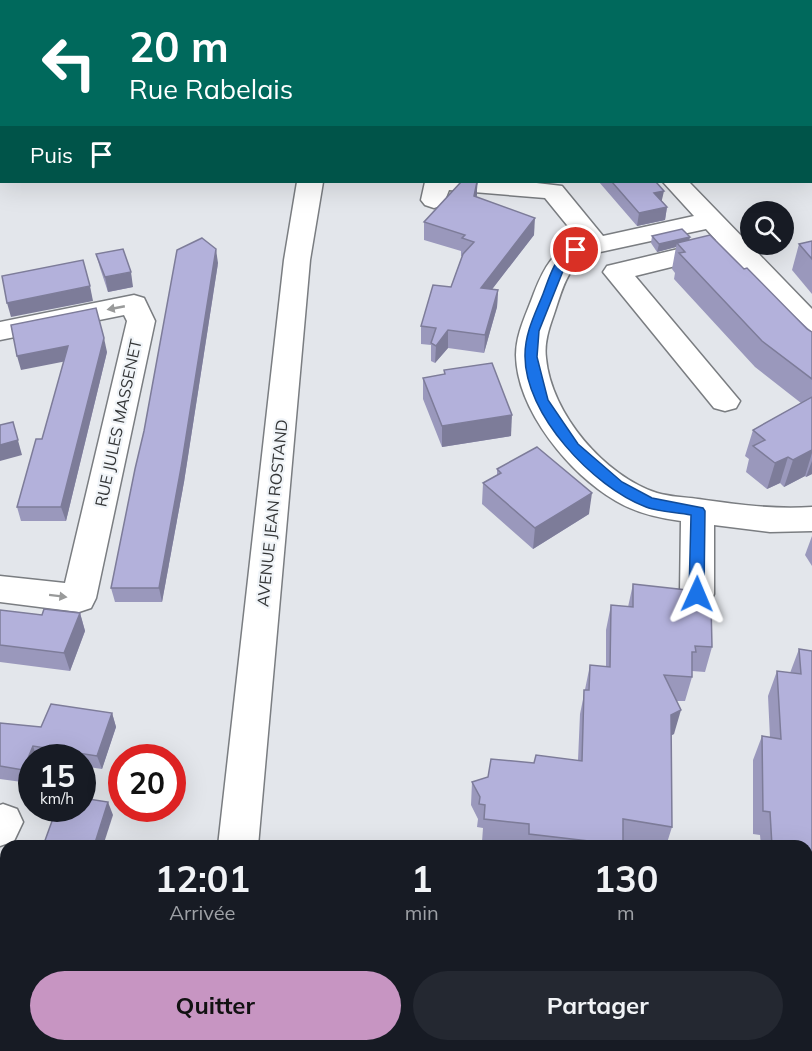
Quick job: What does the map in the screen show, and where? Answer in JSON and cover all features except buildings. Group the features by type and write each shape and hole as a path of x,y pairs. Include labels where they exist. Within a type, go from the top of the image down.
{"street":[{"name":"AVENUE JEAN ROSTAND","path":"239,840 297,260 310,183"},
{"path":"434,200 438,183"},
{"path":"451,183 553,191 597,245"},
{"path":"677,183 812,327"},
{"path":"712,220 576,250 564,259 533,331 531,357 542,400 573,447 618,486 649,503 698,511 793,520 812,519"},
{"path":"725,401 617,272 734,243"},
{"name":"RUE JULES MASSENET","path":"0,331 134,304 141,321 79,598 0,589"},
{"path":"697,594 698,511"}],"route":[{"path":"576,250 569,254 560,265 533,331 531,357 536,386 550,416 573,447 618,486 649,503 698,511 697,594"}]}
